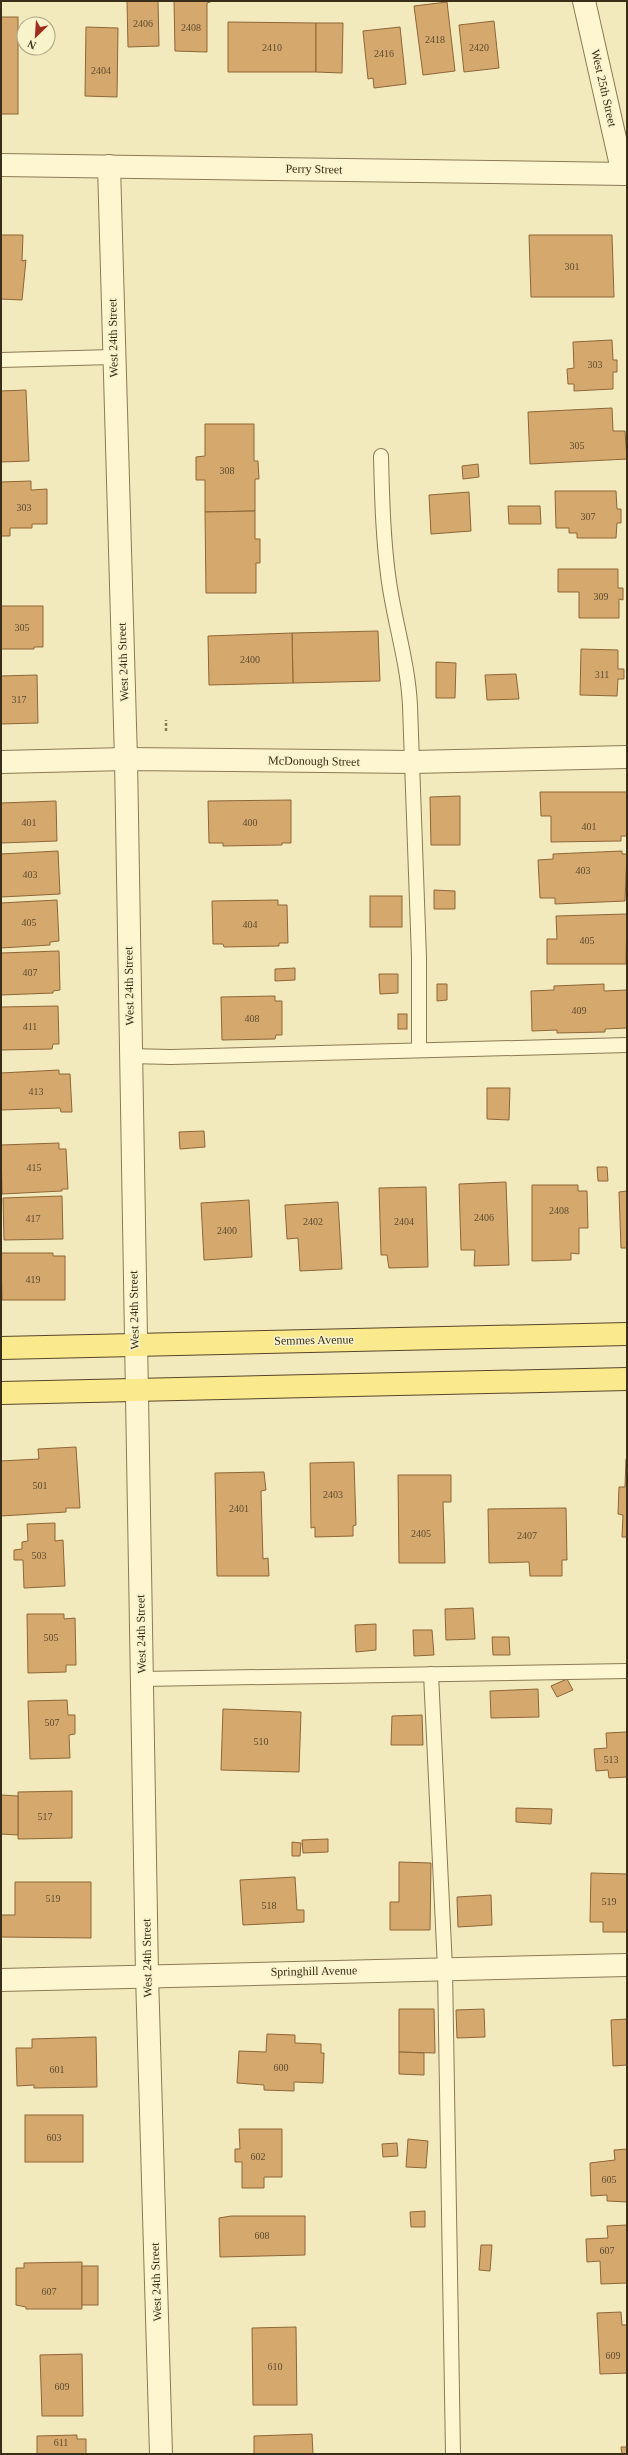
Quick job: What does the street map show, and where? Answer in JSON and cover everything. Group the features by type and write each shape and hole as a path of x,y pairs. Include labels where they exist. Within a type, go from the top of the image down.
{"main road":[{"name":"Semmes Avenue","path":"1,1348 627,1334"},
{"path":"1,1393 627,1379"}],"street":[{"name":"West 25th Street","path":"584,1 625,174"},
{"name":"Perry Street","path":"1,166 110,166 625,174"},
{"name":"West 24th Street","path":"110,166 113,357 126,759 129,1056 137,1390 147,1975 161,2454"},
{"name":"McDonough Street","path":"1,762 126,759 413,762 627,757"},
{"name":"Springhill Avenue","path":"1,1980 147,1975 627,1965"}],"lane":[{"path":"1,360 113,357"},
{"path":"381,456 383,526 388,581 408,674 413,762 420,958 419,1050"},
{"path":"129,1056 171,1057 627,1045"},
{"path":"142,1679 627,1671"},
{"path":"431,1674 446,1968 453,2454"}],"building":[{"path":"127,1 158,1 159,46 128,47"},
{"path":"174,1 213,1 207,3 207,52 175,51"},
{"path":"447,2 455,71 423,75 414,6"},
{"path":"1,17 16,17 18,114 1,114"},
{"path":"494,21 499,68 464,72 459,25"},
{"path":"228,22 316,23 316,72 228,72"},
{"path":"316,23 343,23 342,73 316,72"},
{"path":"86,27 118,28 117,97 85,96"},
{"path":"400,27 406,84 374,88 373,78 368,79 363,31"},
{"path":"1,235 23,235 22,261 26,260 22,300 1,299"},
{"path":"529,235 612,235 614,297 531,297"},
{"path":"612,340 613,360 617,360 617,372 613,372 613,389 574,391 574,384 568,384 567,369 574,368 573,342"},
{"path":"26,390 29,461 1,462 1,391"},
{"path":"612,408 613,431 625,431 627,459 530,464 528,412"},
{"path":"205,424 254,424 254,461 258,461 259,479 255,479 255,511 205,512 205,480 196,480 196,457 205,456"},
{"path":"478,464 479,477 463,479 462,466"},
{"path":"31,481 31,490 47,489 47,524 32,524 32,528 10,528 10,536 1,536 1,482"},
{"path":"555,491 616,491 617,509 621,509 621,523 617,523 616,538 577,538 577,533 569,533 569,528 556,528"},
{"path":"469,492 471,531 431,534 429,495"},
{"path":"508,506 540,506 541,524 509,524"},
{"path":"255,511 255,539 260,539 260,563 256,563 256,593 206,593 205,512"},
{"path":"558,569 618,569 618,588 623,588 623,600 619,599 619,618 579,618 579,592 558,592"},
{"path":"1,606 43,606 43,647 34,647 34,649 1,649"},
{"path":"378,631 380,681 293,683 292,633"},
{"path":"292,633 293,683 209,685 208,636"},
{"path":"581,649 618,650 618,669 624,669 624,679 618,679 617,696 580,695"},
{"path":"436,662 456,663 455,698 436,698"},
{"path":"516,674 519,699 487,700 485,675"},
{"path":"37,675 38,723 1,724 1,676"},
{"path":"540,792 627,792 627,836 621,836 621,841 551,842 551,816 541,816"},
{"path":"460,796 460,845 431,845 430,797"},
{"path":"291,800 291,843 282,843 282,845 223,846 223,843 209,843 208,801"},
{"path":"56,801 57,841 1,843 1,803"},
{"path":"58,851 60,894 1,897 1,854"},
{"path":"622,851 622,854 627,854 625,901 555,904 555,898 540,898 538,860 553,859 553,854"},
{"path":"434,890 455,891 455,909 434,909"},
{"path":"370,896 402,896 402,927 370,927"},
{"path":"57,900 59,941 50,942 50,945 1,948 1,903"},
{"path":"278,900 278,905 287,905 288,943 279,943 279,946 224,947 223,944 213,944 212,901"},
{"path":"627,914 626,964 547,964 547,939 557,939 556,916"},
{"path":"59,951 60,990 53,991 53,993 1,995 1,953"},
{"path":"295,968 295,980 275,981 275,969"},
{"path":"379,974 398,974 398,993 380,994"},
{"path":"437,984 447,984 447,1000 437,1001"},
{"path":"604,984 604,991 627,990 627,1028 605,1029 605,1032 557,1033 557,1030 532,1031 531,991 554,990 554,986"},
{"path":"275,996 275,1001 282,1001 282,1035 276,1035 275,1039 222,1040 221,997"},
{"path":"58,1006 59,1044 53,1044 52,1049 1,1050 1,1007"},
{"path":"398,1014 407,1014 407,1029 398,1029"},
{"path":"59,1070 59,1074 70,1074 72,1112 61,1112 60,1108 1,1110 1,1073"},
{"path":"487,1088 510,1088 509,1120 487,1119"},
{"path":"204,1131 205,1147 180,1149 179,1132"},
{"path":"59,1143 59,1149 66,1149 68,1189 62,1189 62,1191 2,1194 1,1145"},
{"path":"597,1167 607,1167 608,1181 598,1181"},
{"path":"506,1182 509,1265 474,1266 475,1250 461,1250 459,1184"},
{"path":"532,1185 578,1185 578,1191 587,1191 588,1228 579,1228 579,1254 571,1253 571,1260 532,1261"},
{"path":"426,1187 428,1267 389,1268 387,1255 381,1255 379,1188"},
{"path":"627,1191 627,1248 621,1248 619,1192"},
{"path":"62,1196 63,1239 4,1240 3,1198"},
{"path":"249,1200 252,1257 204,1260 201,1203"},
{"path":"338,1202 342,1269 300,1271 298,1238 287,1239 285,1205"},
{"path":"1,1253 53,1253 53,1256 65,1256 65,1300 2,1300"},
{"path":"76,1447 80,1508 66,1508 66,1512 1,1516 1,1461 39,1459 38,1449"},
{"path":"626,1459 627,1537 622,1537 623,1515 618,1514 619,1487 625,1487"},
{"path":"354,1462 356,1525 353,1526 353,1536 315,1537 315,1527 311,1528 310,1463"},
{"path":"264,1472 266,1490 261,1491 263,1559 268,1558 269,1576 217,1576 215,1473"},
{"path":"398,1475 451,1475 451,1502 443,1502 445,1563 399,1563"},
{"path":"566,1508 567,1560 562,1560 562,1576 530,1576 529,1562 489,1563 488,1509"},
{"path":"55,1523 55,1541 63,1540 65,1586 24,1588 23,1560 14,1560 14,1550 22,1549 22,1542 28,1541 27,1524"},
{"path":"473,1608 475,1639 446,1640 445,1609"},
{"path":"27,1614 64,1614 64,1619 75,1618 76,1665 66,1665 66,1672 28,1673"},
{"path":"376,1624 376,1650 356,1652 355,1625"},
{"path":"413,1630 432,1630 434,1655 414,1656"},
{"path":"492,1637 509,1637 510,1655 493,1655"},
{"path":"567,1679 573,1690 557,1697 551,1686"},
{"path":"538,1689 539,1717 491,1718 490,1691"},
{"path":"67,1700 68,1715 75,1715 75,1734 69,1735 70,1758 30,1759 28,1701"},
{"path":"223,1709 301,1712 299,1772 221,1770"},
{"path":"422,1715 423,1745 391,1745 392,1716"},
{"path":"627,1732 627,1777 609,1778 608,1770 596,1771 594,1749 607,1748 606,1733"},
{"path":"72,1791 72,1838 18,1839 18,1792"},
{"path":"1,1795 18,1796 18,1835 1,1834"},
{"path":"516,1808 552,1809 551,1824 516,1822"},
{"path":"328,1839 328,1852 303,1853 302,1840"},
{"path":"292,1842 301,1843 300,1856 292,1856"},
{"path":"399,1862 431,1863 430,1930 390,1930 390,1902 399,1902"},
{"path":"591,1873 627,1874 627,1932 603,1932 603,1922 590,1922"},
{"path":"295,1877 297,1910 304,1910 304,1922 243,1925 240,1880"},
{"path":"15,1882 91,1882 91,1938 1,1937 1,1915 15,1915"},
{"path":"491,1895 492,1925 458,1927 457,1897"},
{"path":"399,2009 434,2009 435,2053 399,2052"},
{"path":"484,2009 485,2037 457,2038 456,2010"},
{"path":"627,2019 627,2065 613,2066 611,2020"},
{"path":"267,2034 295,2035 295,2043 321,2044 321,2053 324,2053 323,2083 294,2082 294,2091 264,2090 264,2085 237,2083 239,2051 266,2052"},
{"path":"96,2037 97,2087 34,2088 34,2085 17,2086 16,2048 32,2048 32,2039"},
{"path":"399,2052 424,2053 424,2075 399,2074"},
{"path":"25,2115 83,2115 83,2162 25,2162"},
{"path":"239,2129 282,2129 282,2177 264,2177 264,2188 242,2188 242,2162 235,2162 235,2149 240,2149"},
{"path":"408,2139 428,2141 426,2168 406,2167"},
{"path":"397,2143 398,2156 383,2157 382,2144"},
{"path":"627,2149 627,2202 607,2201 607,2195 591,2196 590,2163 615,2160 614,2150"},
{"path":"425,2211 425,2227 411,2227 410,2212"},
{"path":"231,2216 305,2216 305,2255 220,2257 219,2218"},
{"path":"627,2225 627,2283 601,2284 600,2261 587,2262 586,2239 608,2238 607,2226"},
{"path":"481,2245 492,2245 490,2271 479,2270"},
{"path":"82,2262 82,2309 26,2309 26,2307 16,2305 16,2268 24,2268 24,2263"},
{"path":"82,2266 98,2266 98,2305 82,2305"},
{"path":"621,2312 622,2325 627,2325 627,2373 600,2374 597,2313"},
{"path":"296,2327 297,2405 253,2405 252,2328"},
{"path":"82,2354 83,2416 42,2416 40,2355"},
{"path":"312,2434 313,2454 254,2454 254,2436"},
{"path":"77,2435 77,2439 86,2439 86,2454 37,2454 37,2436"},
{"path":"621,2447 627,2447 627,2454 622,2454"}]}
